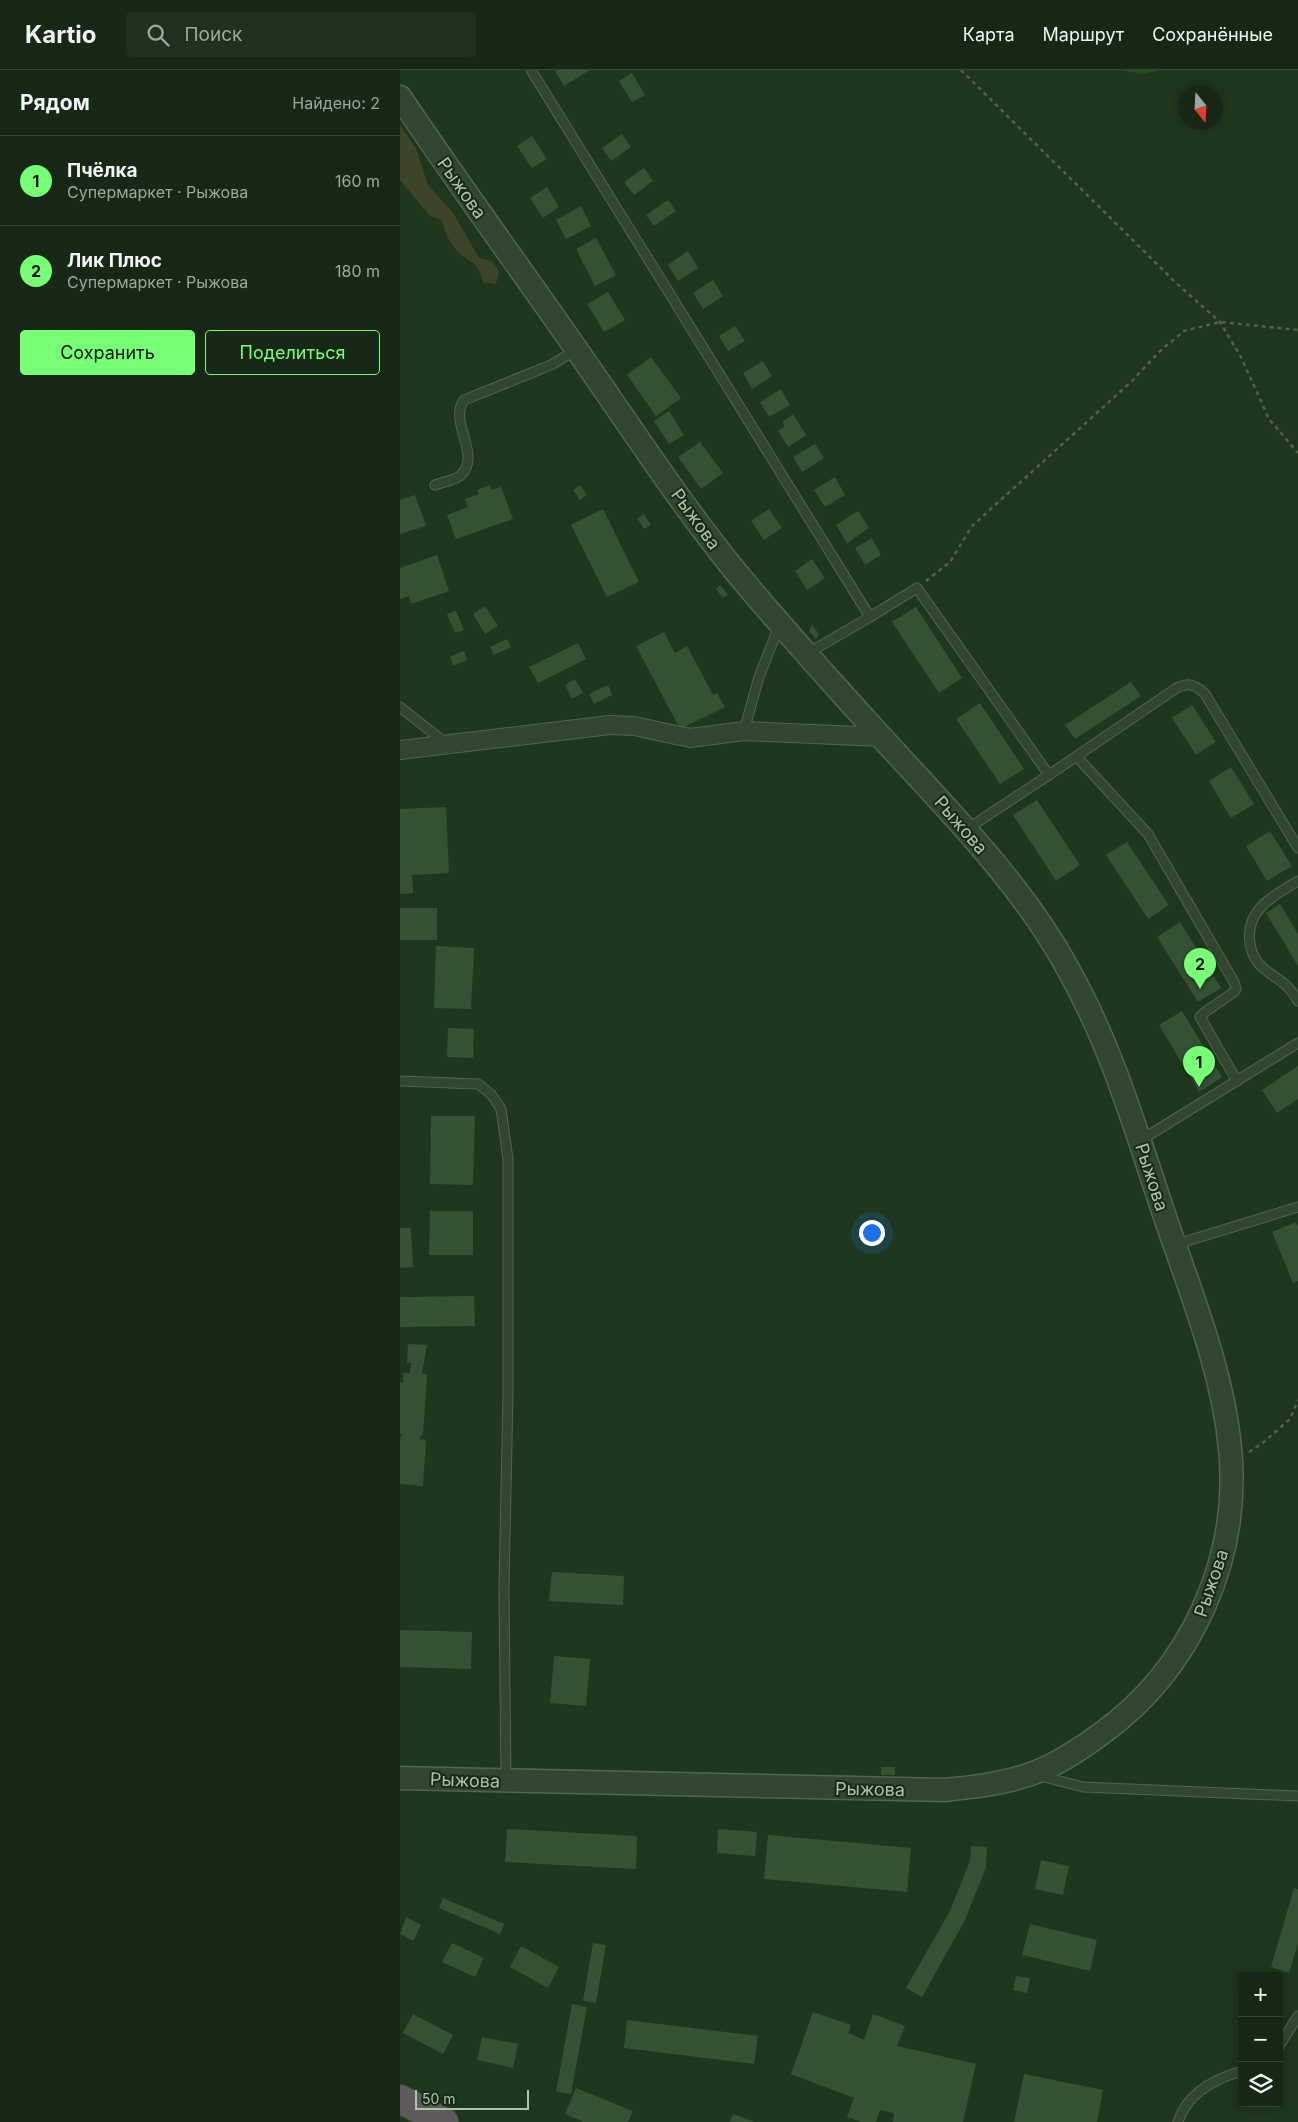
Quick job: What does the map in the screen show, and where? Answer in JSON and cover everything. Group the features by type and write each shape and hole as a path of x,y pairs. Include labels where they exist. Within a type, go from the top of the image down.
{"highway":[{"path":"400,2099 444,2122"},
{"path":"400,2111 411,2122"}],"street":[{"name":"Рыжова","path":"400,98 682,501 733,568 881,737 967,829 1033,915 1066,964 1095,1021 1118,1077 1213,1362 1225,1411 1230,1461 1229,1510 1220,1565 1203,1611 1180,1652 1143,1700 1117,1723 1060,1760 1032,1774 991,1786 945,1790 400,1778"},
{"path":"400,750 610,724 634,726 690,738 744,731 881,737"}],"lane":[{"path":"531,70 870,618"},
{"path":"435,485 460,476 467,466 468,455 459,415 459,407 464,400 551,365 577,349"},
{"path":"808,653 870,618 917,588 1049,775"},
{"path":"744,731 759,678 780,623"},
{"path":"967,829 1175,690 1183,685 1191,684 1205,694 1298,848"},
{"path":"400,707 447,744"},
{"path":"1076,757 1148,834 1234,982 1236,989 1234,992 1204,1012 1200,1017 1236,1081"},
{"path":"1298,881 1263,904 1251,919 1249,929 1251,946 1259,964 1290,988 1298,1001"},
{"path":"1140,1141 1298,1043"},
{"path":"400,1081 478,1084 491,1094 500,1109 506,1134 508,1159 508,1392 504,1588 506,1781"},
{"path":"1174,1245 1298,1207"},
{"path":"1032,1774 1083,1787 1298,1796"},
{"path":"1283,2040 1298,2016"},
{"path":"1178,2122 1182,2109 1191,2098 1225,2076 1238,2072"}],"path":[{"path":"961,70 1175,282 1220,322 1241,357 1269,419 1298,453"},
{"path":"917,588 950,562 972,526 1132,381 1159,352 1184,331 1220,322 1298,330"},
{"path":"1230,1461 1264,1442 1290,1419 1298,1400"}],"shaded area":[{"path":"1116,70 1159,70 1144,74"},
{"path":"400,125 416,148 428,185 454,214 479,258 492,261 499,271 496,284 483,282 474,264 457,251 451,243 441,220 429,215 400,180"}],"building":[{"path":"590,70 564,86 555,71"},
{"path":"632,73 645,95 632,102 619,81"},
{"path":"622,134 631,147 611,161 602,148"},
{"path":"532,136 547,159 532,168 517,146"},
{"path":"644,168 653,181 634,195 624,182"},
{"path":"547,187 559,207 543,218 530,198"},
{"path":"668,200 676,211 654,226 646,215"},
{"path":"581,206 591,226 566,239 556,220"},
{"path":"596,238 616,275 595,286 576,249"},
{"path":"688,251 698,268 678,281 668,265"},
{"path":"713,280 723,296 703,309 693,293"},
{"path":"608,292 625,320 604,332 587,304"},
{"path":"735,326 745,341 728,351 719,336"},
{"path":"651,357 681,398 656,416 627,375"},
{"path":"763,361 772,376 752,389 743,373"},
{"path":"781,389 790,405 769,417 760,402"},
{"path":"669,411 684,435 669,444 654,421"},
{"path":"793,414 806,435 788,447 778,431 785,426 782,422"},
{"path":"700,442 723,473 701,489 678,457"},
{"path":"815,444 824,458 802,472 793,457"},
{"path":"835,477 845,495 825,507 814,490"},
{"path":"490,485 491,490 501,487 513,519 456,539 447,515 468,507 465,499 479,494 477,490"},
{"path":"580,485 587,495 580,500 573,490"},
{"path":"415,495 426,526 400,534 400,500"},
{"path":"603,509 639,582 607,597 571,525"},
{"path":"769,509 782,528 764,540 751,521"},
{"path":"858,511 869,528 847,543 836,525"},
{"path":"644,514 651,525 644,529 637,518"},
{"path":"872,538 881,555 865,565 855,548"},
{"path":"437,555 449,591 411,604 409,596 400,599 400,568"},
{"path":"812,559 825,578 807,590 795,571"},
{"path":"720,585 728,595 723,598 716,589"},
{"path":"485,606 498,626 485,634 473,614"},
{"path":"916,607 962,678 939,693 892,622"},
{"path":"456,611 464,630 455,633 447,614"},
{"path":"812,625 819,634 816,639 809,631"},
{"path":"664,632 675,653 687,646 713,695 717,693 725,707 680,729 636,646"},
{"path":"507,639 511,647 494,655 490,647"},
{"path":"578,643 586,659 538,683 529,667"},
{"path":"464,651 467,660 453,666 450,657"},
{"path":"575,679 583,693 572,699 565,685"},
{"path":"1131,682 1141,696 1075,739 1065,725"},
{"path":"608,685 612,695 594,704 589,694"},
{"path":"980,703 1024,769 1000,784 956,719"},
{"path":"1192,705 1216,742 1196,755 1172,718"},
{"path":"1231,767 1254,804 1231,818 1209,781"},
{"path":"1037,800 1080,865 1056,881 1013,815"},
{"path":"446,807 449,873 412,875 413,893 400,894 400,809"},
{"path":"1270,831 1292,866 1267,881 1246,846"},
{"path":"1127,842 1169,905 1148,919 1106,855"},
{"path":"1280,904 1298,934 1298,966 1266,913"},
{"path":"400,908 437,908 437,940 400,940"},
{"path":"1180,922 1221,988 1198,1002 1157,937"},
{"path":"436,946 474,948 471,1009 434,1008"},
{"path":"1182,1011 1222,1077 1199,1092 1159,1025"},
{"path":"448,1028 474,1029 473,1058 447,1057"},
{"path":"1298,1066 1298,1099 1277,1113 1262,1090"},
{"path":"431,1116 475,1116 473,1185 430,1184"},
{"path":"430,1211 473,1211 473,1255 429,1255"},
{"path":"1296,1222 1298,1227 1298,1281 1293,1283 1272,1232"},
{"path":"400,1228 411,1228 413,1267 400,1268"},
{"path":"474,1296 475,1326 400,1327 400,1297"},
{"path":"408,1344 427,1345 422,1374 427,1374 423,1435 421,1435 420,1439 426,1440 423,1486 400,1484 400,1438 402,1434 400,1434 400,1382 403,1382 403,1373 410,1373 411,1363 407,1363"},
{"path":"552,1572 624,1576 623,1605 549,1601"},
{"path":"400,1630 472,1632 471,1669 400,1667"},
{"path":"554,1656 590,1659 586,1706 550,1703"},
{"path":"881,1767 895,1767 895,1775 881,1775"},
{"path":"507,1829 637,1836 636,1869 505,1862"},
{"path":"718,1829 757,1832 755,1856 717,1853"},
{"path":"768,1835 911,1848 907,1892 764,1879"},
{"path":"971,1846 987,1847 986,1868 964,1922 922,1997 906,1988 949,1913 970,1861"},
{"path":"1041,1860 1069,1866 1063,1895 1035,1889"},
{"path":"1294,1888 1298,1889 1298,1944 1289,1973 1271,1967"},
{"path":"443,1898 504,1924 500,1934 439,1908"},
{"path":"406,1917 421,1925 413,1941 400,1934"},
{"path":"1030,1924 1097,1940 1090,1971 1022,1955"},
{"path":"452,1943 484,1958 475,1977 442,1962"},
{"path":"593,1943 606,1945 596,2003 583,2001"},
{"path":"521,1946 559,1967 548,1988 510,1967"},
{"path":"1016,1976 1030,1978 1027,1993 1013,1990"},
{"path":"572,2004 587,2007 571,2094 556,2092"},
{"path":"813,2012 851,2025 848,2033 864,2040 873,2014 905,2026 897,2046 976,2064 963,2122 893,2122 894,2113 880,2110 876,2122 862,2122 847,2117 854,2098 791,2074"},
{"path":"413,2014 453,2035 443,2054 403,2033"},
{"path":"627,2020 758,2036 754,2064 624,2048"},
{"path":"482,2037 518,2044 513,2068 477,2060"},
{"path":"1024,2074 1103,2090 1097,2122 1014,2122"},
{"path":"576,2088 633,2111 628,2122 584,2122 565,2114"},
{"path":"733,2114 755,2122 730,2122"}],"place":[{"name":"Лик Плюс","path":"1200,989"},
{"name":"Пчёлка","path":"1199,1087"}]}
